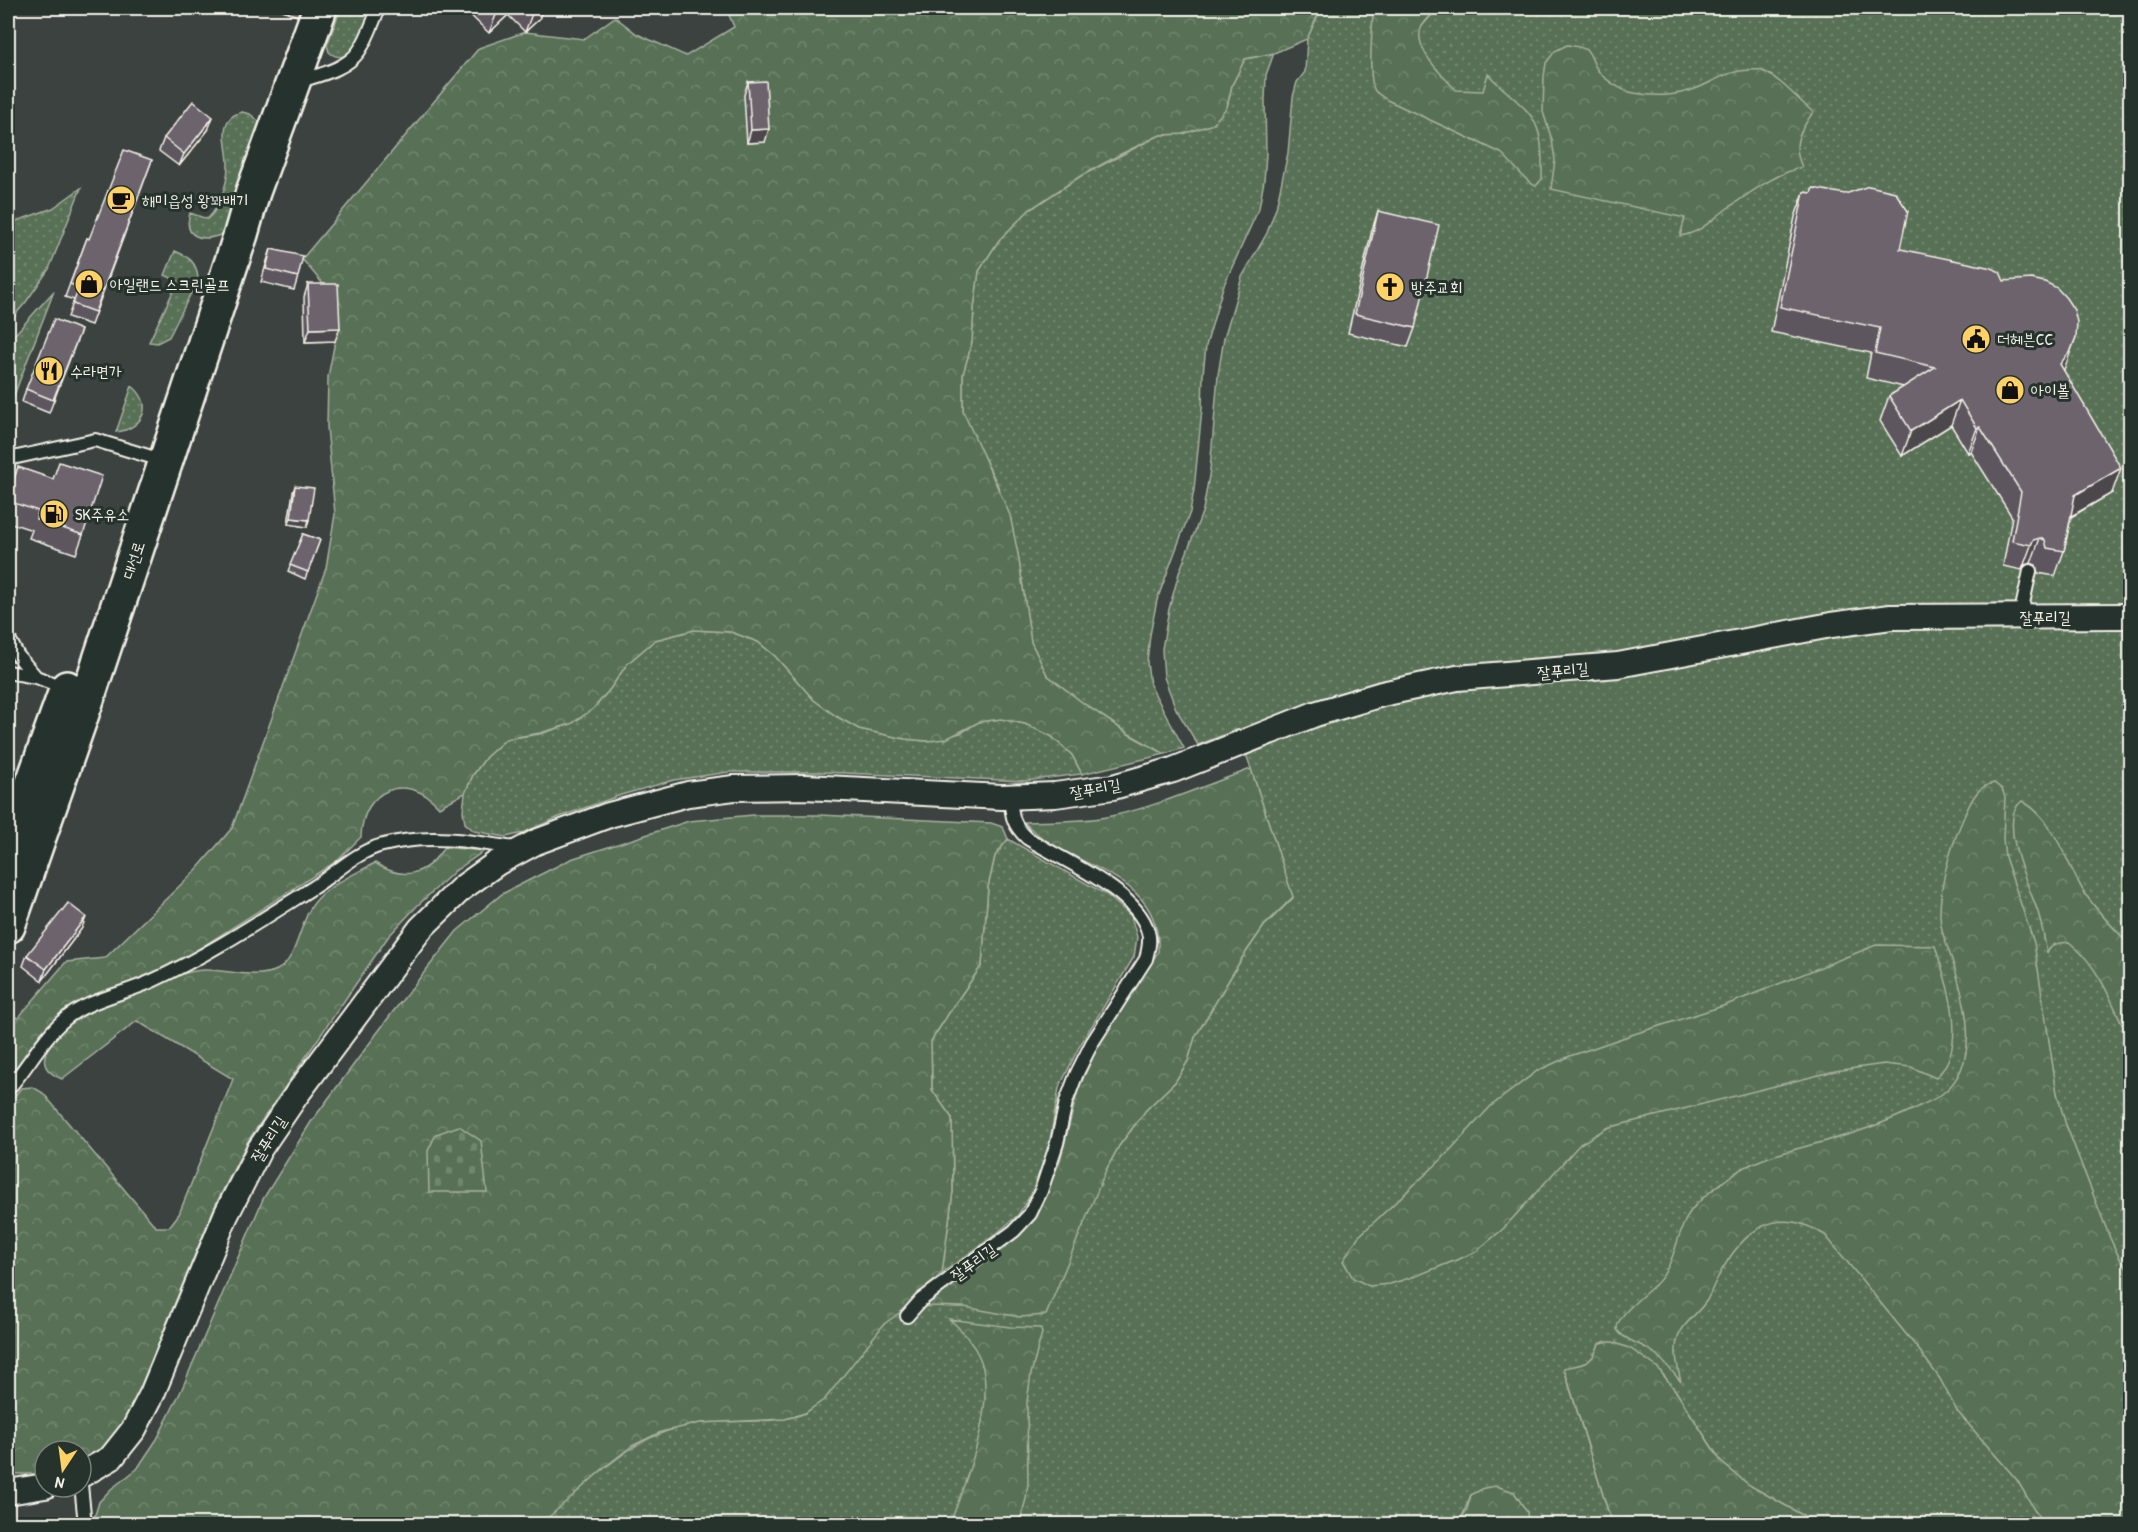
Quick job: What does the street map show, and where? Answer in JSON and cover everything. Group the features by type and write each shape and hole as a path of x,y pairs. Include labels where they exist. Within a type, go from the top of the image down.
{"street":[{"name":"대선로","path":"8,926 86,702 242,234 253,192 320,8"},
{"name":"대선로","path":"8,852 188,340 233,231 253,192"},
{"name":"잘푸리길","path":"93,1468 111,1458 134,1430 152,1394 240,1186 259,1150 297,1094 421,928 462,888 497,863 536,842 609,815 688,794 734,788 805,787 1010,797 1055,795 1113,786 1173,770 1315,714 1382,693 1457,678 1618,665 1891,616 2130,616"},
{"path":"8,1492 33,1488"}],"lane":[{"path":"293,83 333,70 349,62 364,44 379,8"},
{"path":"8,459 95,441 148,456"},
{"path":"2020,616 2030,572"},
{"path":"8,637 18,656 36,678"},
{"path":"8,672 67,688"},
{"name":"잘푸리길","path":"907,1316 921,1300 1014,1232 1030,1214 1041,1191 1057,1143 1066,1102 1077,1073 1092,1043 1146,959 1149,946 1149,933 1143,920 1119,893 1034,843 1016,828 1012,817 1010,797"},
{"path":"8,1089 52,1033 82,1008 152,981 186,964 293,900 370,849 405,840 429,838 523,849"},
{"path":"82,1499 85,1524"}],"green space":[{"path":"341,8 371,8 357,43 345,56 337,56 329,52 327,45"},
{"path":"726,8 1321,8 1307,39 1274,53 1245,59 1232,85 1227,107 1213,124 1183,134 1160,135 1079,177 1029,210 999,240 979,271 972,342 963,374 963,411 1010,515 1031,642 1047,675 1130,735 1165,754 1082,774 1072,755 1051,736 1025,724 1001,719 979,722 946,739 927,741 905,739 859,729 814,700 775,656 758,642 731,632 694,630 655,640 627,664 593,709 571,724 506,739 486,757 473,775 465,793 439,807 427,796 413,790 401,788 388,790 369,807 363,820 361,837 337,861 180,961 71,1007 50,1024 8,1079 8,1015 18,1018 66,962 105,958 197,869 232,828 326,568 335,514 327,427 328,377 335,341 334,297 302,259 479,48 525,32 584,39 615,17 637,34 686,56 734,27"},
{"path":"1321,8 1379,8 1421,27 1438,8 2130,8 2130,1524 1818,1524 1749,1485 1722,1463 1675,1390 1657,1367 1599,1344 1590,1360 1564,1369 1612,1524 1528,1524 1527,1512 1471,1495 1459,1524 541,1524 606,1467 648,1439 664,1432 700,1423 785,1419 798,1416 808,1411 833,1388 869,1340 893,1316 919,1307 964,1307 1106,1170 1119,1146 1146,1110 1175,1082 1188,1061 1195,1037 1264,926 1293,898 1238,729 1198,745 1176,709 1164,677 1162,649 1169,609 1179,573 1203,510 1210,470 1218,375 1224,338 1242,277 1267,233 1276,208 1288,153 1293,97 1297,82 1305,72 1307,39"},
{"path":"1373,8 1437,8 1422,26 1420,34 1424,52 1456,90 1483,91 1488,74 1533,118 1541,143 1542,161 1542,179 1536,186 1528,181 1501,153 1387,100 1375,91 1371,75"},
{"path":"1567,45 1587,51 1599,72 1610,82 1629,92 1640,94 1679,93 1694,90 1732,73 1750,70 1763,71 1783,84 1813,112 1797,144 1802,167 1773,179 1700,229 1680,236 1685,218 1551,189 1555,160 1552,140 1543,112 1544,77 1546,63 1555,51"},
{"path":"1274,53 1266,75 1266,154 1259,208 1223,287 1206,346 1202,409 1190,512 1157,600 1150,635 1147,662 1150,685 1184,748 1165,754 1131,735 1083,703 1047,675 1031,642 1018,554 997,483 963,412 963,374 972,342 979,271 999,240 1029,210 1079,177 1160,135 1184,134 1227,107 1232,85 1245,59"},
{"path":"242,112 250,114 262,124 240,193 223,234 209,238 196,236 189,228 190,213 207,219 216,208 226,182 228,164 226,126 228,120"},
{"path":"81,188 49,269 8,323 8,224 53,208"},
{"path":"175,251 191,261 196,268 198,279 169,337 157,343 149,342 178,281 165,275"},
{"path":"54,291 8,411 8,342"},
{"path":"132,386 143,400 143,415 133,426 116,432"},
{"path":"694,630 731,632 758,642 775,656 814,700 859,729 905,739 927,741 961,733 978,722 1001,719 1025,724 1051,736 1072,755 1082,774 1023,781 823,772 729,772 674,780 621,795 559,817 523,833 506,837 474,831 465,823 463,811 465,793 473,775 486,757 506,739 540,734 571,724 593,709 627,664 655,640"},
{"path":"1251,769 1293,897 1264,926 1242,958 1195,1037 1188,1061 1175,1082 1146,1110 1119,1146 1106,1170 1046,1315 1020,1317 964,1307 927,1306 1033,1221 1060,1161 1078,1090 1099,1043 1158,952 1155,925 1145,904 1129,887 1042,838 1024,822 1100,818 1129,812"},
{"path":"1994,783 2002,789 2005,797 2003,838 2005,857 2034,943 2057,1093 2065,1122 2110,1238 2130,1273 2130,1524 2043,1524 2017,1480 1957,1411 1940,1379 1919,1350 1826,1236 1808,1226 1791,1222 1776,1222 1749,1235 1737,1247 1707,1300 1679,1334 1676,1354 1681,1382 1654,1353 1624,1337 1618,1331 1617,1326 1625,1313 1662,1277 1689,1213 1704,1197 1728,1178 1768,1157 1851,1134 1902,1115 1939,1096 1954,1081 1962,1066 1966,1049 1966,1014 1958,979 1941,927 1942,890 1950,854 1968,807 1978,791"},
{"path":"2022,801 2043,819 2059,842 2084,892 2130,945 2130,1042 2098,975 2080,952 2069,942 2058,943 2047,954 2038,912 2017,855 2014,838 2012,823 2015,810"},
{"path":"753,815 820,815 991,823 1003,827 1008,839 995,856 988,887 982,965 931,1041 932,1090 952,1118 953,1191 942,1273 902,1311 884,1324 825,1399 805,1413 785,1419 700,1423 661,1432 632,1446 541,1524 94,1524 99,1502 111,1489 137,1469 157,1439 181,1391 263,1199 311,1122 392,1013 457,931 502,894 571,859 689,821"},
{"path":"1008,839 1107,895 1131,916 1137,937 1134,957 1079,1047 1059,1088 1049,1146 1032,1193 1018,1215 942,1273 953,1191 952,1118 932,1090 931,1041 982,965 988,887 995,856"},
{"path":"444,847 484,851 455,871 388,937 248,1141 215,1206 124,1427 93,1455 93,1439 33,1439 33,1474 8,1474 8,1105 21,1088 33,1087 43,1093 156,1227 169,1227 179,1214 233,1079 137,1021 62,1079 48,1070 45,1063 46,1054 55,1036 82,1014 176,976 204,970 260,974 277,970 290,958 314,903 342,880 375,863 395,872 413,873 422,870 437,857"},
{"path":"1876,945 1935,946 1950,996 1954,1032 1952,1049 1946,1064 1936,1078 1911,1067 1884,1064 1835,1071 1607,1128 1580,1144 1503,1229 1474,1253 1390,1284 1369,1286 1353,1278 1343,1261 1358,1237 1441,1160 1491,1106 1537,1071 1570,1056 1726,1005"},
{"path":"459,1126 481,1141 487,1192 429,1192 428,1151 436,1134"},
{"path":"949,1319 1010,1327 1040,1328 1042,1333 1031,1374 1027,1402 1028,1483 1019,1524 950,1524 976,1447 981,1427 985,1387 983,1368 978,1354 965,1335"},
{"path":"1613,1342 1631,1349 1657,1367 1675,1390 1722,1463 1749,1485 1818,1524 1612,1524 1564,1368 1577,1366 1590,1360 1599,1344"},
{"path":"1496,1486 1514,1492 1527,1512 1528,1524 1459,1524 1471,1495 1484,1488"}],"building":[{"path":"488,8 503,8 496,15"},
{"path":"525,8 539,8 532,14"},
{"path":"766,81 769,129 751,130 748,82"},
{"path":"193,101 213,117 184,154 164,138"},
{"path":"124,150 152,160 95,312 73,304 79,287 70,284"},
{"path":"1869,186 1895,192 1908,211 1900,249 1992,268 2000,272 2004,281 2031,279 2045,282 2057,288 2074,310 2077,322 2076,337 2071,350 2060,364 2121,468 2075,495 2064,551 2047,548 2045,540 2040,538 2033,540 2031,545 2012,541 2021,492 1960,400 1911,431 1889,396 1935,367 1875,353 1880,328 1780,307 1804,192 1811,193 1813,188 1845,194"},
{"path":"1378,211 1439,225 1415,328 1355,314"},
{"path":"271,249 303,256 298,277 266,269"},
{"path":"308,284 338,284 340,328 310,329"},
{"path":"54,319 81,330 53,400 26,389"},
{"path":"59,462 102,476 83,535 36,519 38,511 8,501 18,467 53,479"},
{"path":"295,486 314,488 309,520 291,518"},
{"path":"303,534 320,540 308,572 290,565"},
{"path":"68,903 86,917 46,969 27,955"}],"place":[{"name":"해미읍성 왕꽈배기","path":"121,200"},
{"name":"아일랜드 스크린골프","path":"89,284"},
{"name":"방주교회","path":"1390,287"},
{"name":"더헤븐CC","path":"1976,339"},
{"name":"수라면가","path":"49,371"},
{"name":"아이볼","path":"2010,390"},
{"name":"SK주유소","path":"54,514"}]}
